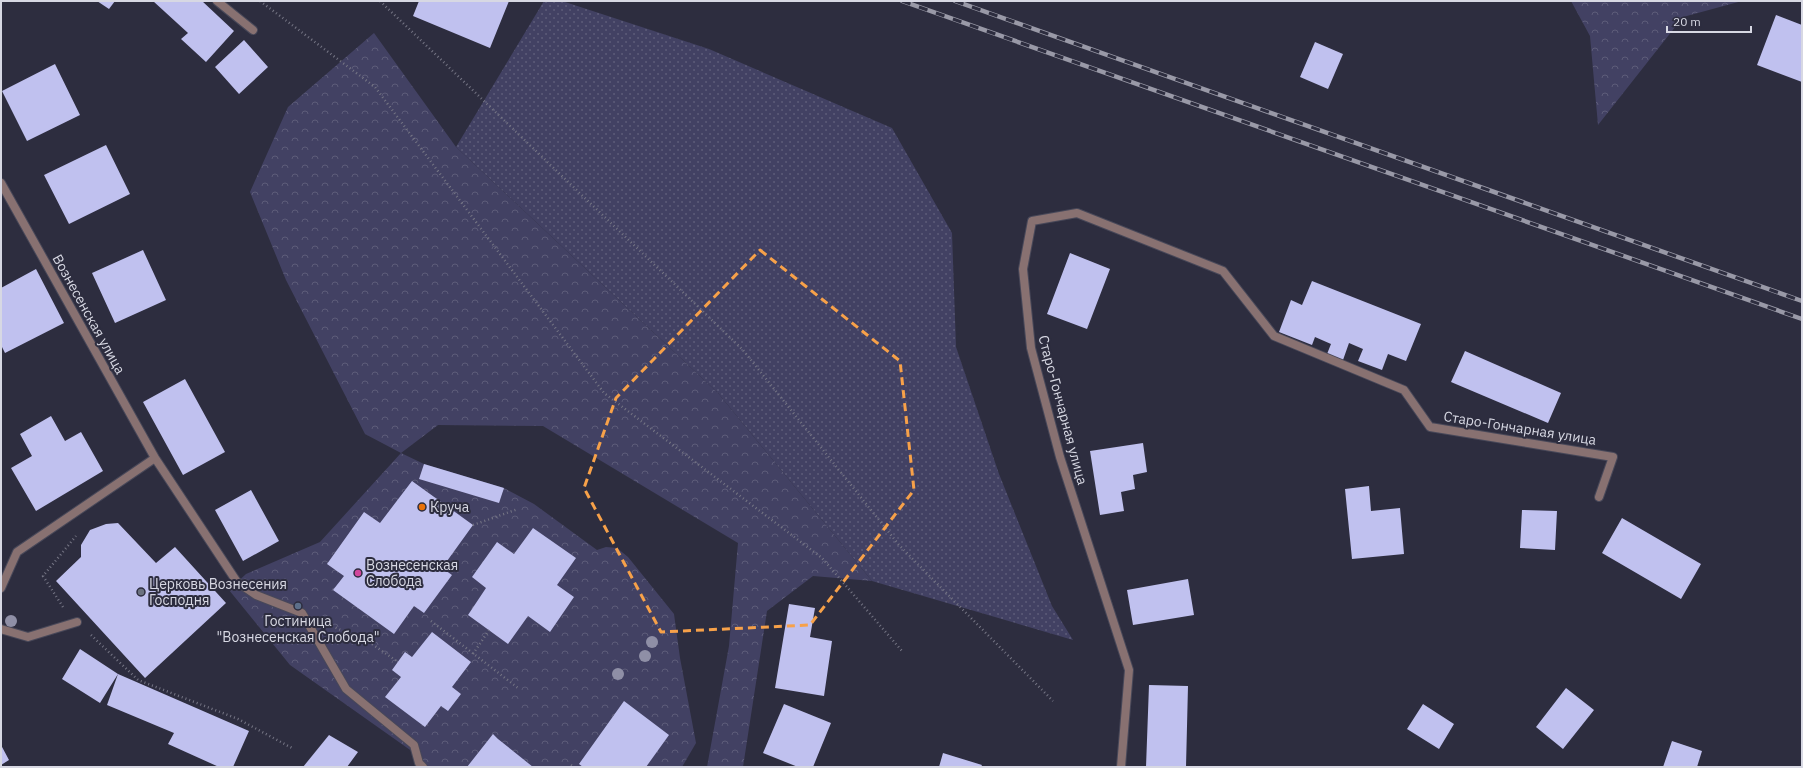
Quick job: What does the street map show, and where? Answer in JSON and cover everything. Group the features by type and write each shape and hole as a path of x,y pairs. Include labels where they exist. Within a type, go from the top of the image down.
{"street":[{"path":"217,1 253,30"},
{"name":"Вознесенская улица","path":"1,183 155,458 237,582 256,595 302,613"},
{"name":"Старо-Гончарная улица","path":"1121,767 1129,670 1060,457 1031,348 1023,269 1032,221 1077,213 1223,271 1274,336 1404,390 1430,427 1613,457 1599,497"},
{"path":"1,588 17,552 155,458"},
{"path":"302,613 346,689 414,745 419,764 423,767"},
{"path":"1,629 28,637 77,622"}],"path":[{"path":"260,1 375,87 604,392 822,558 902,651"},
{"path":"380,1 743,350 899,545 1053,701"},
{"path":"473,525 518,509"},
{"path":"80,531 42,576 65,611 138,680 238,719 292,748"},
{"path":"302,613 372,644 398,662"},
{"path":"431,621 518,688"},
{"path":"473,654 489,630"}],"highlighted area":[{"path":"760,250 900,361 914,490 810,625 661,632 584,488 616,398"}],"green space":[{"path":"544,1 562,1 709,49 892,128 952,233 956,347 999,474 1052,606 1073,640 872,581 718,393 456,147"},
{"path":"1571,1 1742,1 1683,17 1598,125 1590,36"},
{"path":"374,33 456,147 718,393 872,581 813,576 767,611 743,767 707,767 729,646 738,543 543,426 438,425 401,453 365,434 286,280 250,192 288,107"},
{"path":"401,453 424,464 504,488 534,504 597,550 606,547 617,548 628,557 674,614 680,658 696,743 682,767 418,767 413,752 290,665 229,590 246,574 320,542"}],"building":[{"path":"97,1 115,1 109,9"},
{"path":"153,1 202,1 234,31 206,62 181,39 188,33"},
{"path":"419,1 509,1 490,48 413,16"},
{"path":"1776,15 1802,25 1802,82 1757,65"},
{"path":"244,40 268,67 239,94 215,67"},
{"path":"1315,42 1343,54 1328,89 1300,77"},
{"path":"55,64 80,115 27,141 2,91"},
{"path":"106,145 130,194 69,224 44,175"},
{"path":"143,250 166,300 115,323 92,273"},
{"path":"1070,253 1110,269 1087,329 1047,314"},
{"path":"36,269 64,323 5,353 1,345 1,288"},
{"path":"1312,281 1421,324 1406,361 1388,354 1382,370 1358,361 1363,349 1349,343 1343,360 1327,354 1331,344 1315,337 1312,345 1279,332 1291,300 1302,305"},
{"path":"1465,351 1561,393 1548,423 1451,382"},
{"path":"185,379 225,452 183,475 143,402"},
{"path":"51,416 65,441 81,432 103,471 36,511 11,468 32,456 20,434"},
{"path":"1143,443 1147,472 1133,475 1135,489 1121,492 1124,511 1100,515 1090,451"},
{"path":"424,464 504,488 499,503 419,479"},
{"path":"412,481 473,525 442,568 452,575 424,613 414,606 394,634 333,590 344,576 327,564 364,512 380,523"},
{"path":"1369,486 1371,511 1400,508 1404,554 1352,559 1345,489"},
{"path":"251,490 279,541 243,561 215,510"},
{"path":"1522,510 1557,511 1555,550 1520,548"},
{"path":"1622,518 1701,564 1681,599 1602,553"},
{"name":"Церковь Вознесения Господня","path":"118,523 156,563 175,547 226,603 145,678 56,581 81,557 81,545 90,530 106,524"},
{"path":"533,528 576,558 557,585 574,597 550,632 528,616 508,644 468,615 486,588 472,577 497,542 514,554"},
{"path":"1188,579 1194,615 1133,625 1127,590"},
{"path":"789,604 815,608 810,637 832,641 824,696 775,688"},
{"path":"432,632 471,662 452,687 461,694 448,711 441,706 425,727 385,697 401,677 392,670 405,652 412,657"},
{"path":"80,649 118,674 100,703 62,679"},
{"path":"118,674 249,731 233,767 219,767 168,744 174,733 107,705"},
{"path":"1149,685 1188,686 1186,767 1146,767"},
{"path":"1566,688 1594,710 1563,749 1536,727"},
{"path":"624,701 669,735 646,767 583,767 579,764"},
{"path":"784,704 831,723 813,767 798,767 763,753"},
{"path":"1423,704 1454,724 1439,749 1407,729"},
{"path":"493,734 498,739 533,767 467,767"},
{"path":"329,735 358,752 347,767 303,767"},
{"path":"1672,741 1702,751 1697,767 1663,767"},
{"path":"1,745 9,760 1,765"},
{"path":"943,753 982,765 981,767 939,767"}],"railway":[{"path":"902,1 1802,319"},
{"path":"955,1 1802,301"}],"place":[{"name":"Круча","path":"422,507"},
{"name":"Вознесенская Слобода","path":"358,573"},
{"name":"Церковь Вознесения Господня","path":"141,592"},
{"name":"Гостиница \"Вознесенская Слобода\"","path":"298,606"}]}
